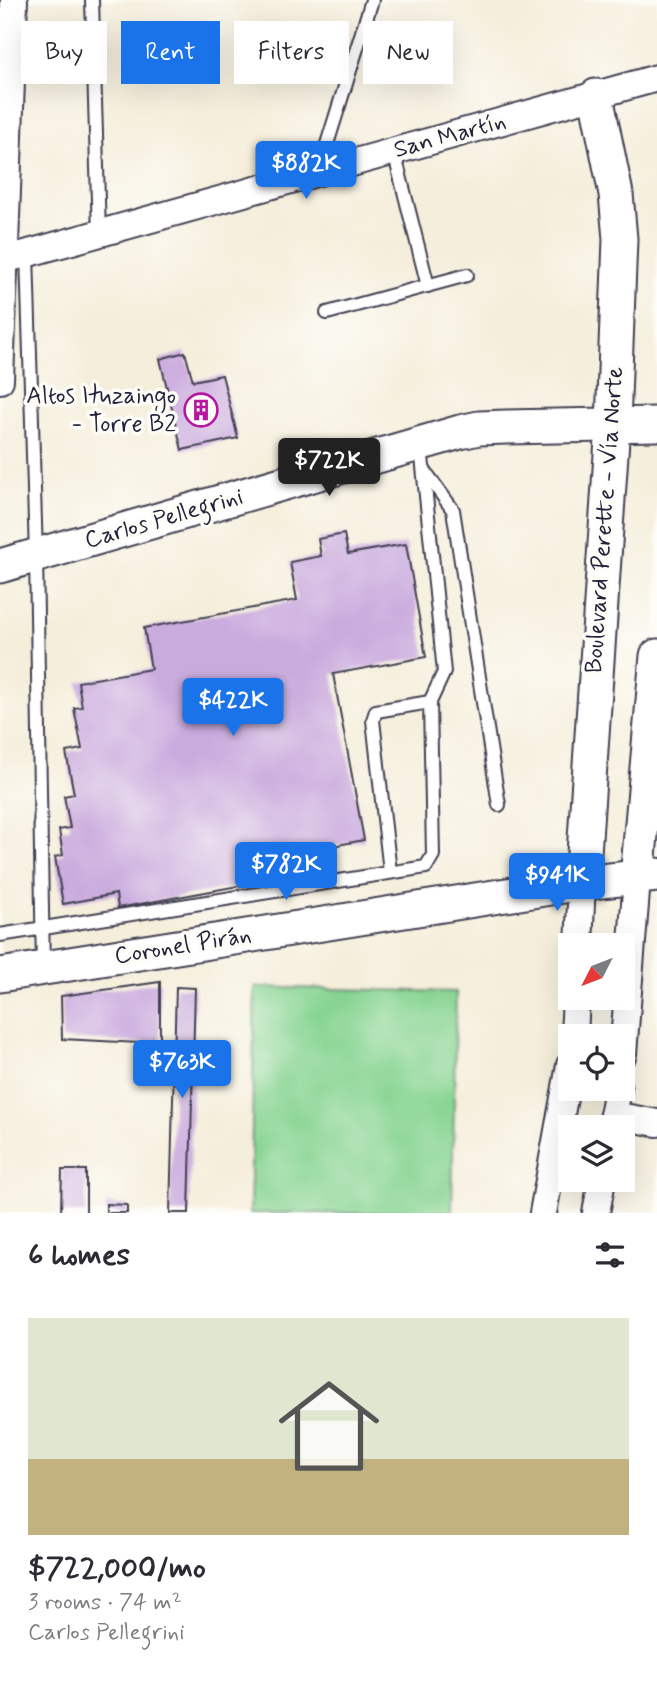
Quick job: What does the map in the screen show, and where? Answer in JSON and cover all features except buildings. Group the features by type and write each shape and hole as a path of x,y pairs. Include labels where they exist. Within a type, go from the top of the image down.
{"street":[{"path":"0,380 10,259 14,0"},
{"name":"San Martín","path":"10,259 657,78"},
{"name":"Boulevard Perette - Vía Norte","path":"580,933 612,425 620,226 596,96"},
{"name":"Carlos Pellegrini","path":"0,566 422,457 479,428 657,424"},
{"path":"627,1024 647,877 657,656"},
{"name":"Coronel Pirán","path":"0,975 582,883 647,877"},
{"path":"543,1213 563,1101"},
{"path":"635,1123 657,1124"},
{"path":"596,1213 600,1192"}],"lane":[{"path":"92,0 99,234"},
{"path":"318,173 372,0"},
{"path":"394,152 428,286"},
{"path":"10,259 36,556 43,968"},
{"path":"327,313 467,275"},
{"path":"0,935 426,867 433,855 430,702 444,672 422,457"},
{"path":"422,457 453,510 499,804"},
{"path":"390,872 373,720 376,711 430,702"}],"green space":[{"path":"255,987 456,992 452,1213 250,1213"}],"place":[{"name":"Altos Ituzaingo - Torre B2","path":"201,410"}]}
